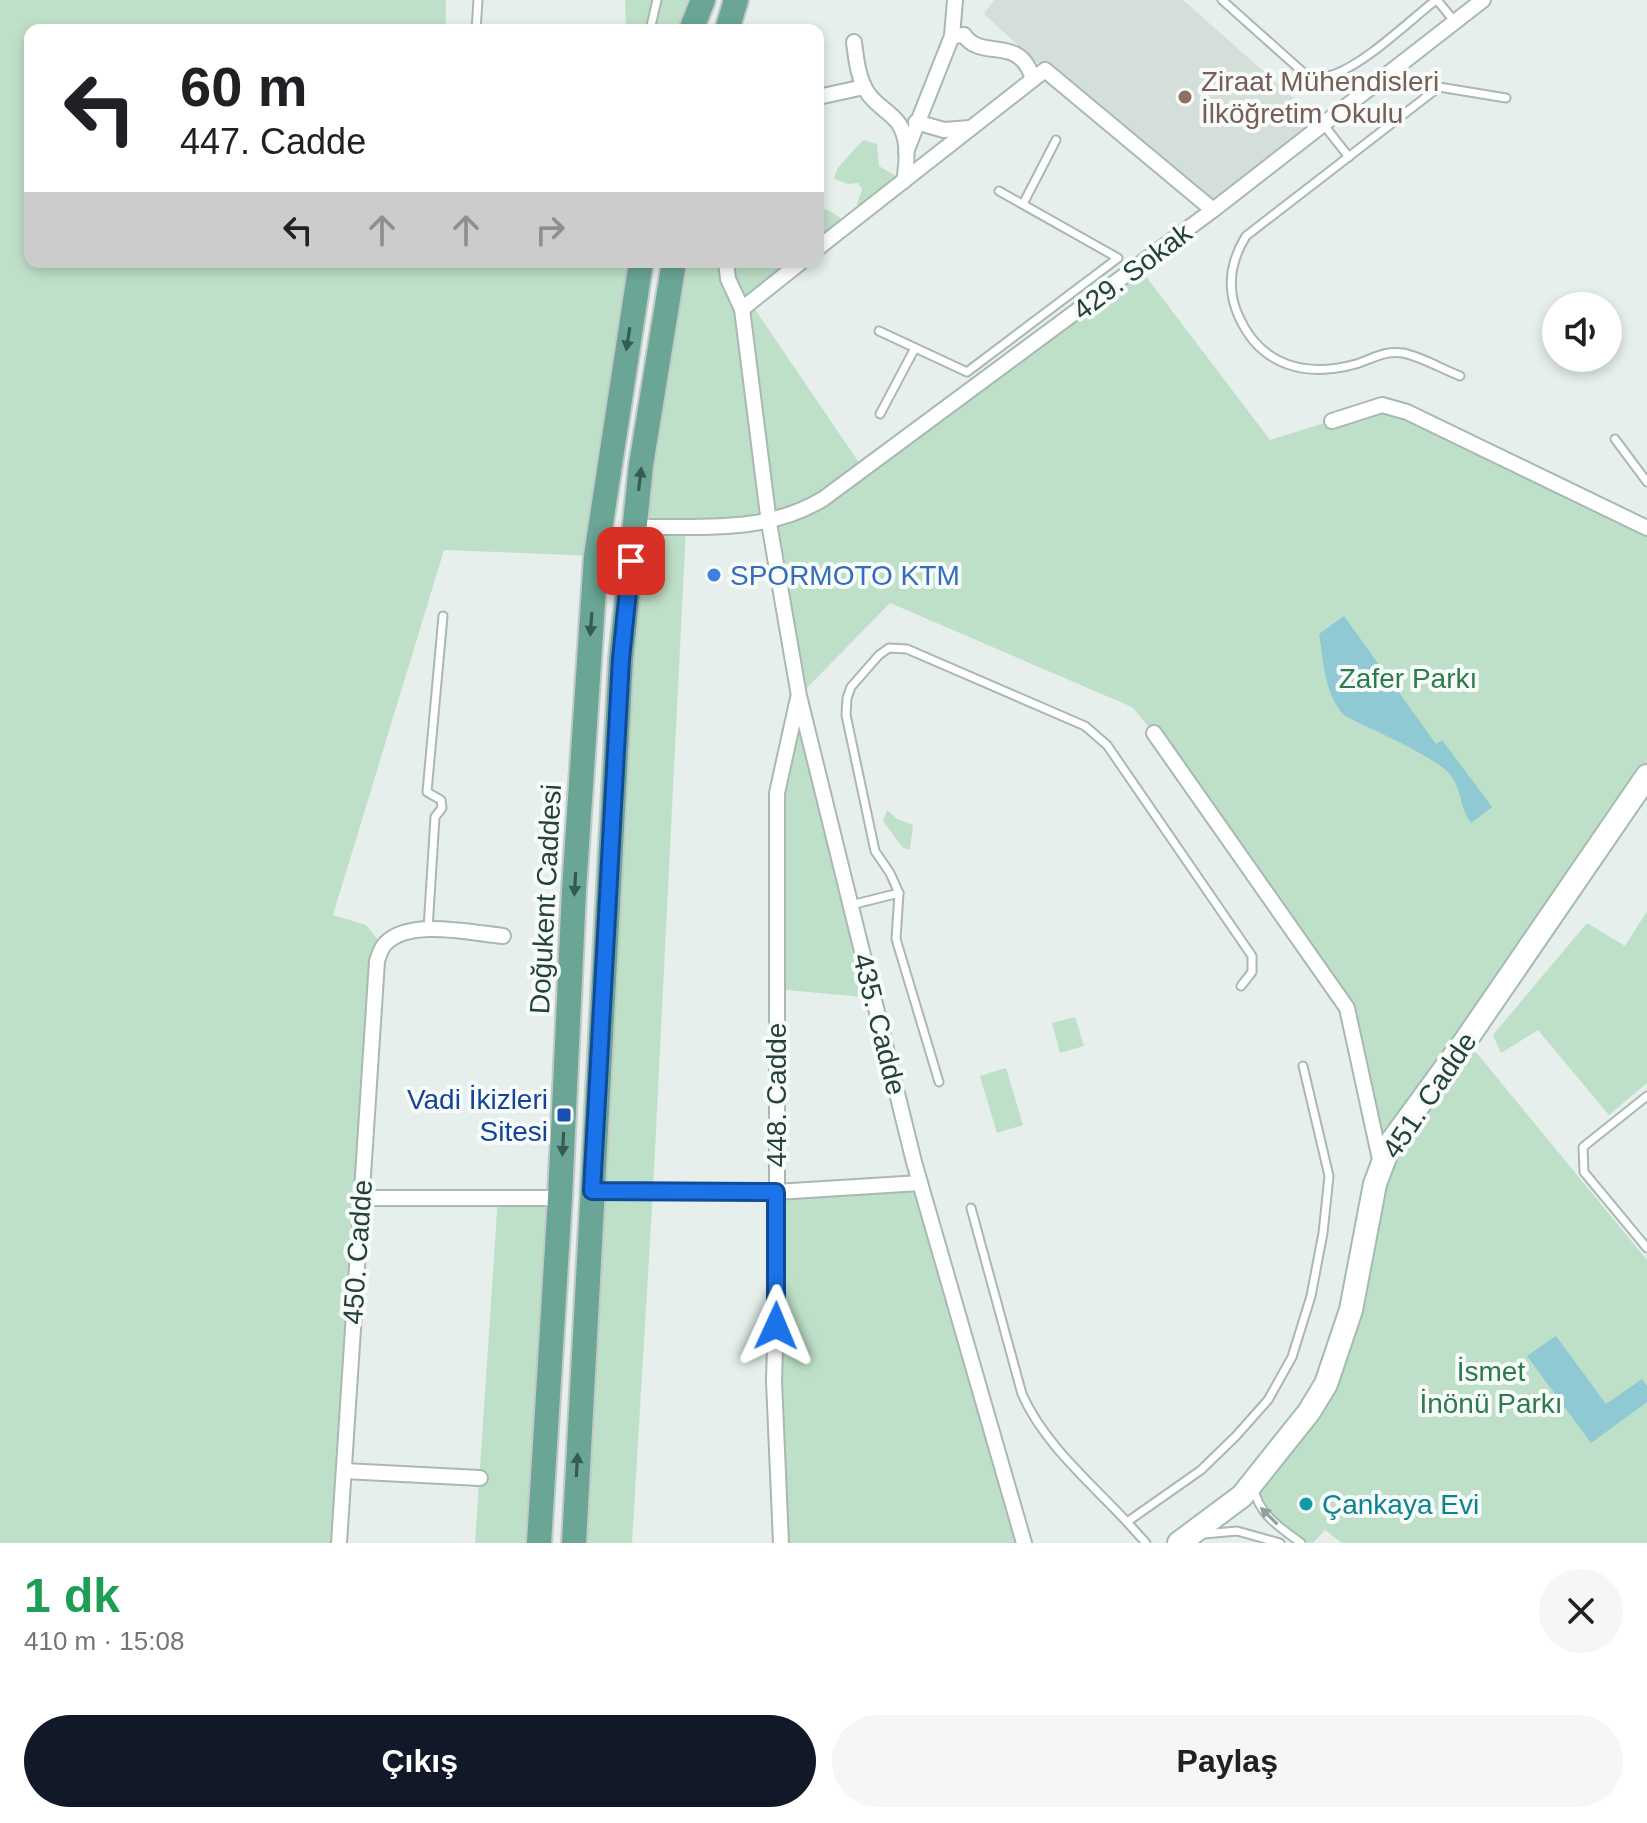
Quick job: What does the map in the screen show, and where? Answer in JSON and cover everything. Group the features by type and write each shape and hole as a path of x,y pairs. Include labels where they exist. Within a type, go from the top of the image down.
{"main road":[{"path":"693,24 703,0"},
{"path":"729,24 736,0"},
{"name":"Doğukent Caddesi","path":"539,1543 596,556 640,268"},
{"path":"574,1543 621,659 641,465 673,268"}],"street":[{"path":"906,152 952,36 955,0"},
{"name":"429. Sokak","path":"634,527 731,527 769,523 803,511 833,493 1213,210 1483,0"},
{"path":"952,36 964,35 974,45 1009,50 1023,57 1033,79"},
{"path":"854,42 864,87 881,109 899,123 906,152 904,181"},
{"path":"824,243 1045,70 1213,210"},
{"path":"824,96 864,87"},
{"path":"916,122 944,130 970,128"},
{"name":"435. Cadde","path":"727,268 728,279 742,309 769,523 799,696 920,1183 1016,1519"},
{"path":"742,309 793,268"},
{"path":"1332,421 1382,405 1407,412 1647,528"},
{"name":"448. Cadde","path":"781,1543 774,1381 777,1271 777,793 799,696"},
{"path":"1154,733 1347,1008 1382,1167"},
{"name":"451. Cadde","path":"1184,1539 1242,1496 1309,1412 1326,1384 1351,1310 1375,1184 1390,1144 1466,1040 1647,776"},
{"path":"428,929 503,936"},
{"name":"450. Cadde","path":"339,1543 377,961 383,946 398,934 428,929"},
{"path":"592,1191 776,1192 920,1183"},
{"path":"361,1198 560,1198"},
{"path":"344,1471 480,1478"},
{"path":"1016,1519 1024,1543"},
{"path":"1016,1519 1031,1543"}],"lane":[{"path":"476,24 478,0"},
{"path":"651,24 657,0"},
{"path":"1222,0 1305,74 1318,77 1333,75 1352,66 1436,0 1455,22"},
{"path":"1460,376 1403,353 1384,353 1339,369 1286,365 1260,349 1241,321 1232,300 1231,277 1235,255 1246,236 1439,87 1506,98"},
{"path":"1323,124 1349,157"},
{"path":"1023,204 1056,140"},
{"path":"879,331 967,372 1118,258 999,191"},
{"path":"1040,317 1050,331"},
{"path":"880,414 915,348"},
{"path":"1615,439 1647,482"},
{"path":"428,929 435,817 442,808 441,800 427,792 443,616"},
{"path":"939,1082 896,939 899,893 875,851 846,715 851,687 889,648 907,649 1085,726 1107,745 1252,956 1252,972 1241,986"},
{"path":"850,905 899,893"},
{"path":"1127,1522 1201,1470 1236,1436 1268,1400 1292,1357 1311,1296 1323,1233 1329,1176 1303,1066"},
{"path":"1647,1096 1583,1147 1584,1172 1647,1248"},
{"path":"971,1208 1029,1411 1042,1430 1146,1543"},
{"path":"1256,1480 1254,1490 1257,1504 1272,1521 1301,1543"},
{"path":"1184,1539 1237,1531 1280,1543"}],"shaded area":[{"name":"Ziraat Mühendisleri İlköğretim Okulu","path":"994,0 1183,0 1323,124 1213,210 1045,70 984,14"}],"green space":[{"path":"0,0 446,0 446,24 24,24 24,268 640,268 596,556 444,550 333,915 366,925 383,946 339,1543 0,1543"},
{"path":"625,0 703,0 693,24 626,24"},
{"path":"863,140 877,144 879,166 904,181 859,213 857,204 862,189 858,183 848,184 834,179 837,169"},
{"path":"824,209 849,224 824,243"},
{"name":"Zafer Parkı","path":"1138,266 1270,440 1382,405 1647,528 1647,776 1466,1040 1647,1260 1647,1543 1342,1543 1325,1530 1313,1543 1293,1538 1278,1525 1254,1490 1326,1384 1382,1166 1347,1008 1154,733 1132,707 890,603 799,696 769,523 686,527 632,1543 575,1543 634,527 673,268 793,268 750,302 864,470"},
{"path":"799,696 873,998 776,989 777,793"},
{"path":"887,810 897,819 913,825 910,850 903,848 883,821"},
{"path":"1647,911 1647,1083 1609,1115 1538,1030 1501,1053 1493,1035 1587,923 1625,946"},
{"path":"1075,1017 1084,1046 1060,1053 1052,1023"},
{"path":"1006,1068 1023,1125 997,1133 980,1076"},
{"path":"920,1183 1024,1543 781,1543 776,1192"},
{"path":"498,1197 560,1198 539,1543 475,1543"}],"water":[{"path":"1344,616 1436,744 1442,740 1492,807 1471,823 1455,783 1445,769 1345,716 1338,708 1326,678 1319,634"},
{"path":"1556,1336 1606,1404 1642,1379 1647,1386 1647,1402 1591,1443 1527,1356"}],"place":[{"name":"Ziraat Mühendisleri İlköğretim Okulu","path":"1185,97"},
{"name":"SPORMOTO KTM","path":"714,575"},
{"name":"Vadi İkizleri Sitesi","path":"564,1115"},
{"name":"Çankaya Evi","path":"1306,1504"}],"route":[{"path":"631,561 621,659 592,1191 776,1192 776,1326"}],"park label":[{"name":"İsmet İnönü Parkı","path":"1491,1387"}]}
